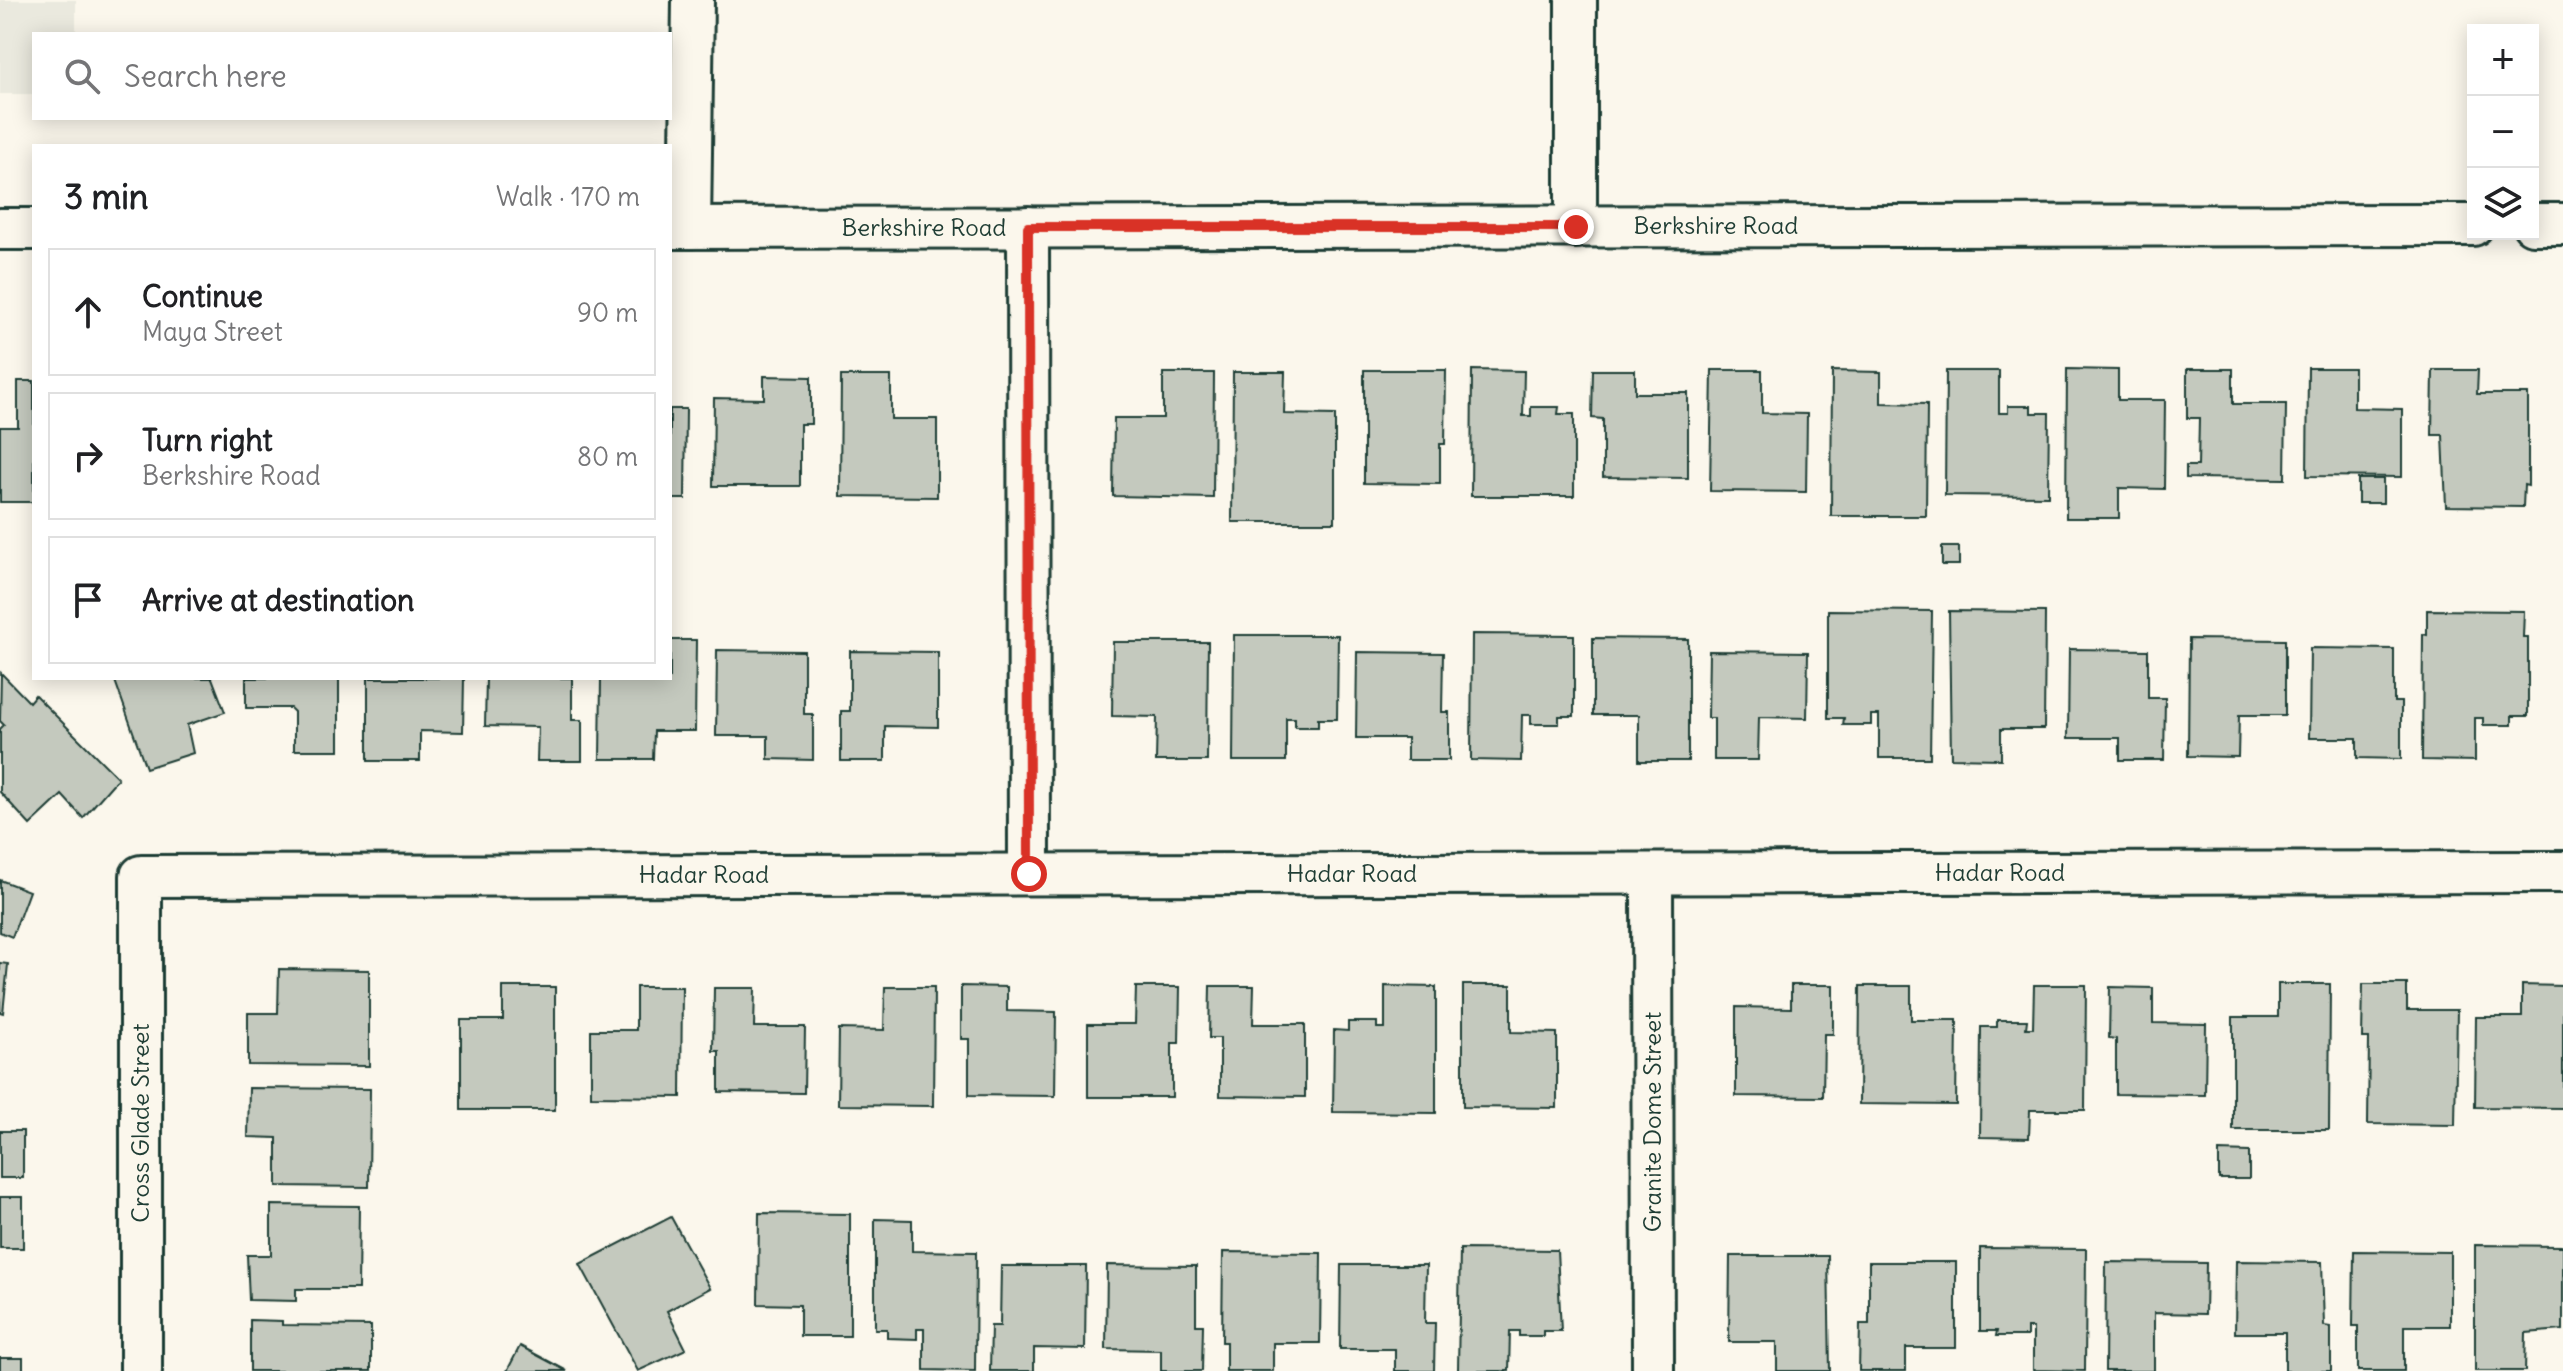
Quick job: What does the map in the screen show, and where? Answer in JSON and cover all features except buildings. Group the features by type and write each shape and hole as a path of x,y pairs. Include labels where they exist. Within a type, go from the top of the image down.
{"street":[{"path":"680,228 693,0"},
{"path":"1576,0 1576,227"},
{"path":"2539,224 2563,224"},
{"name":"Berkshire Road","path":"680,228 2467,225"},
{"path":"1028,227 1029,874"},
{"path":"0,229 32,229"},
{"name":"Hadar Road","path":"141,876 2563,872"},
{"name":"Granite Dome Street","path":"1652,874 1653,1371"},
{"name":"Cross Glade Street","path":"141,876 141,1371"}],"shaded area":[{"path":"0,0 76,0 76,32 32,32 32,94 0,94"}],"route":[{"path":"1029,874 1028,227 1576,227"}]}
